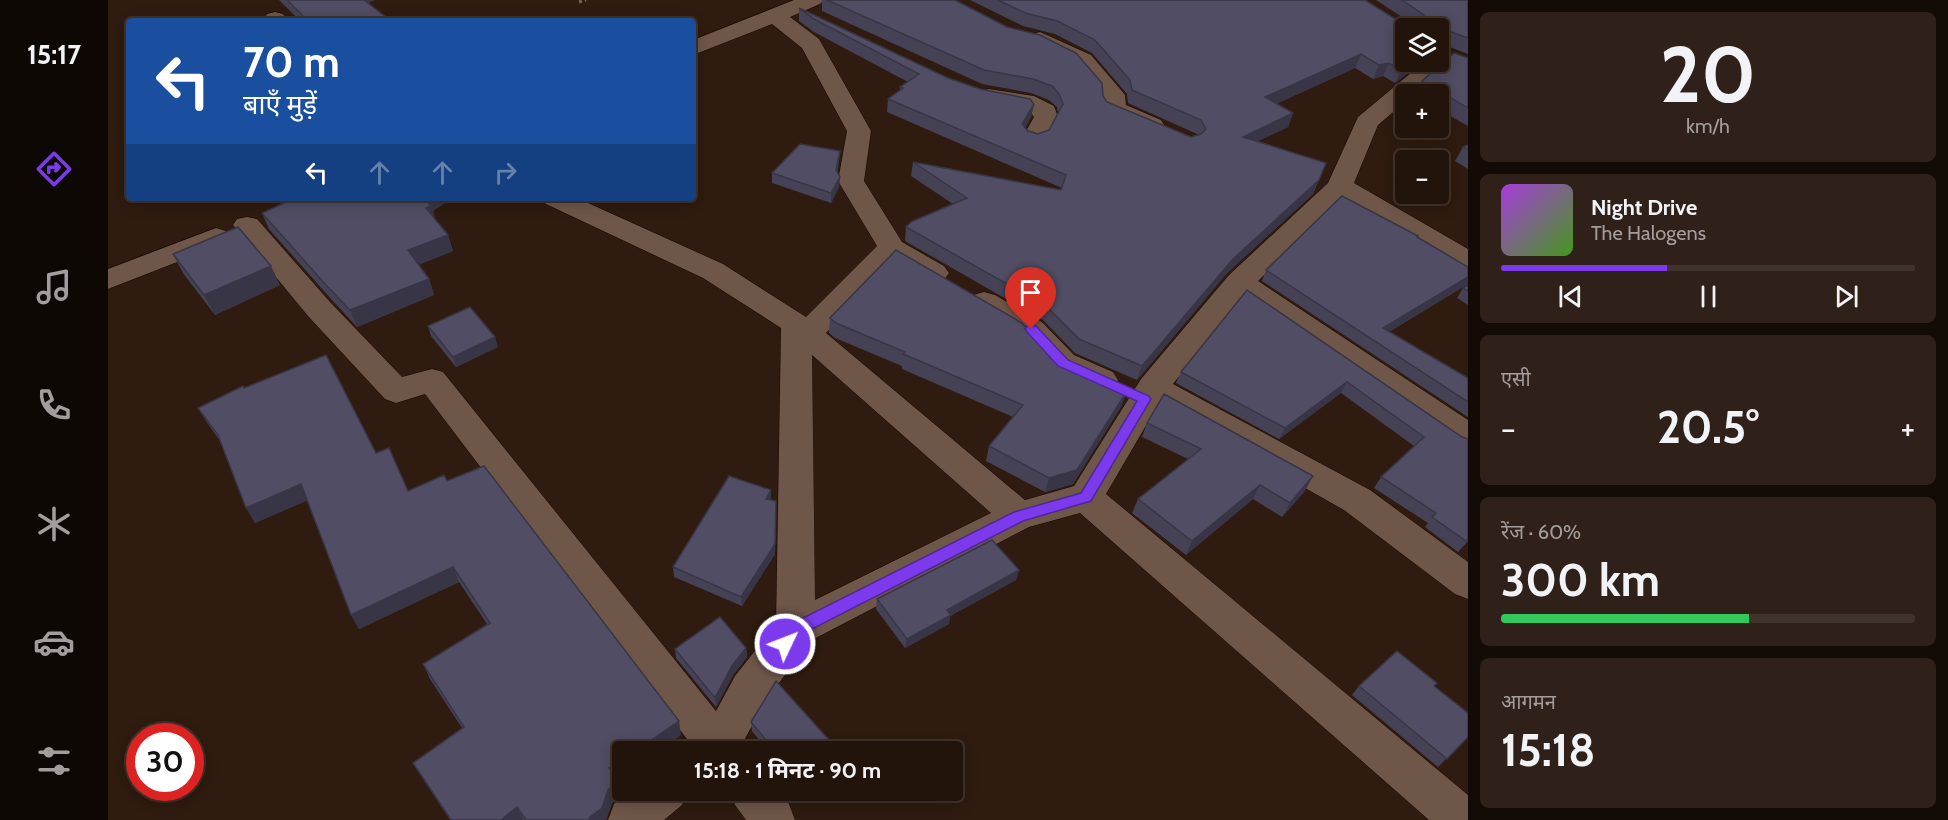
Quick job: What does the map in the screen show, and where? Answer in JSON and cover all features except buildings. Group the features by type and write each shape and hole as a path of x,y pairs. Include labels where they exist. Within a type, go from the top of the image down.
{"street":[{"path":"696,47 800,10 811,44 859,131 850,181 892,248 1031,329 1063,363 1148,393 1357,500 1468,583"},
{"path":"1014,33 1046,41 1083,60 1113,95 1114,109 1177,136"},
{"path":"722,741 750,689 796,629 1019,516 1086,497 1148,393 1239,282 1340,186 1367,122 1428,72"},
{"path":"969,88 990,96 1020,99 1038,105 1045,111 1046,117 1035,138"},
{"path":"1340,186 1468,261"},
{"path":"561,201 713,271 802,329 1019,516"},
{"path":"108,280 261,219 319,309 396,391 432,380 710,741"},
{"path":"796,629 802,329 892,248"},
{"path":"1239,282 1468,437"},
{"path":"1086,497 1463,820"},
{"path":"630,820 653,801"},
{"path":"759,801 773,820"}],"path":[{"path":"579,2 586,0"}],"route":[{"path":"785,644 796,629 1019,516 1086,497 1145,399 1063,363 1031,329"}]}
